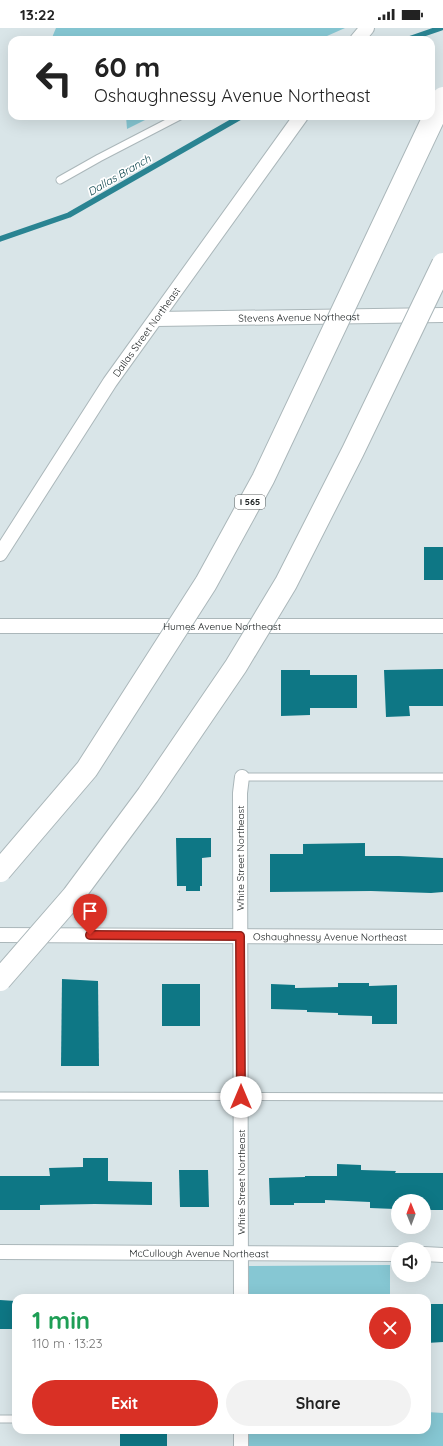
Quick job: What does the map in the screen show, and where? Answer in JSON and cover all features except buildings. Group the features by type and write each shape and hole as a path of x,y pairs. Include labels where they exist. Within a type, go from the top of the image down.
{"highway":[{"name":"I 565","path":"435,115 443,98"},
{"name":"I 565","path":"0,872 87,768 206,583 263,479 433,120"},
{"path":"0,980 78,889 148,795 236,666 286,583 353,451 443,264"}],"street":[{"name":"Dallas Street Northeast","path":"0,554 110,382 298,120"},
{"name":"Stevens Avenue Northeast","path":"156,319 443,316"},
{"name":"Humes Avenue Northeast","path":"0,626 443,626"},
{"name":"White Street Northeast","path":"241,1294 240,793 242,777"},
{"name":"Oshaughnessy Avenue Northeast","path":"0,935 443,937"},
{"name":"McCullough Avenue Northeast","path":"0,1252 391,1254"},
{"path":"431,1254 443,1255"},
{"path":"241,1434 242,1446"}],"lane":[{"path":"60,180 172,120"},
{"path":"242,777 443,777"},
{"path":"0,1096 443,1097"},
{"path":"0,1419 12,1419"}],"shaded area":[{"path":"56,28 345,28 327,36 53,36"},
{"path":"126,120 145,120 127,129"},
{"path":"390,1265 390,1294 248,1294 248,1266"},
{"path":"431,1412 443,1413 443,1446 249,1446 249,1434 431,1434"}],"waterway":[{"name":"Dallas Branch","path":"418,36 441,28"},
{"name":"Dallas Branch","path":"0,239 69,215 235,120"}],"route":[{"path":"90,935 240,936 241,1097"}]}
